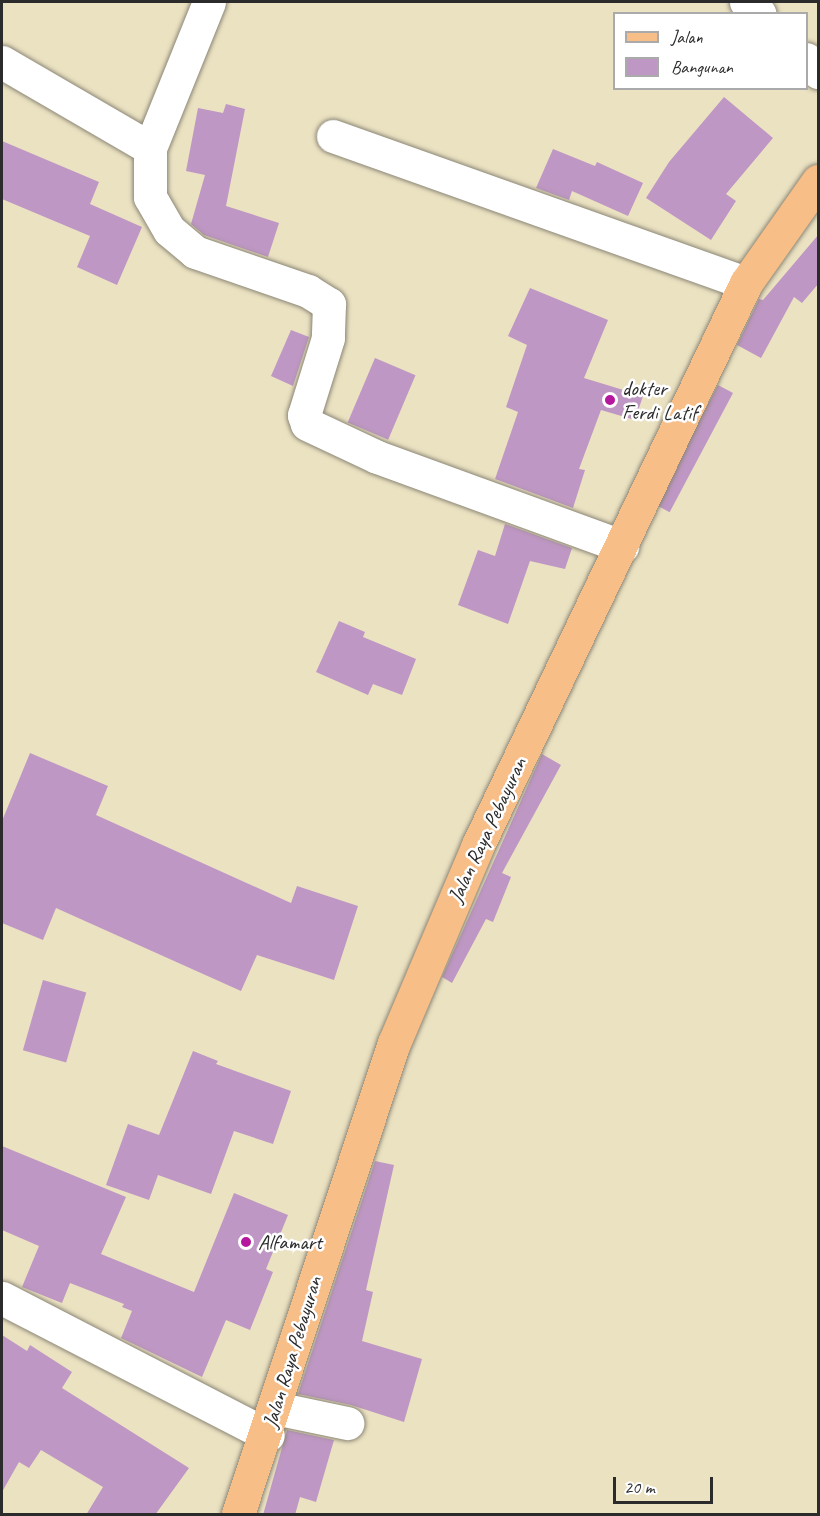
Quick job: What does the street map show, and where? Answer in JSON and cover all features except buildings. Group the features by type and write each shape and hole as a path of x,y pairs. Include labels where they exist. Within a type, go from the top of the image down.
{"main road":[{"name":"Jalan Raya Pebayuran","path":"238,1515 271,1422 325,1243 394,1043 477,847 746,283 819,182"}],"street":[{"path":"209,2 150,148 150,197 169,230 195,252 308,291 329,304 328,338 304,415 307,424 377,457 622,546"},
{"path":"746,2 758,12"},
{"path":"808,60 819,72"},
{"path":"2,62 150,148"},
{"path":"333,136 746,283"},
{"path":"2,1298 271,1422 347,1423"}],"place":[{"name":"dokter Ferdi Latif","path":"610,400"},
{"name":"Alfamart","path":"246,1242"}]}
